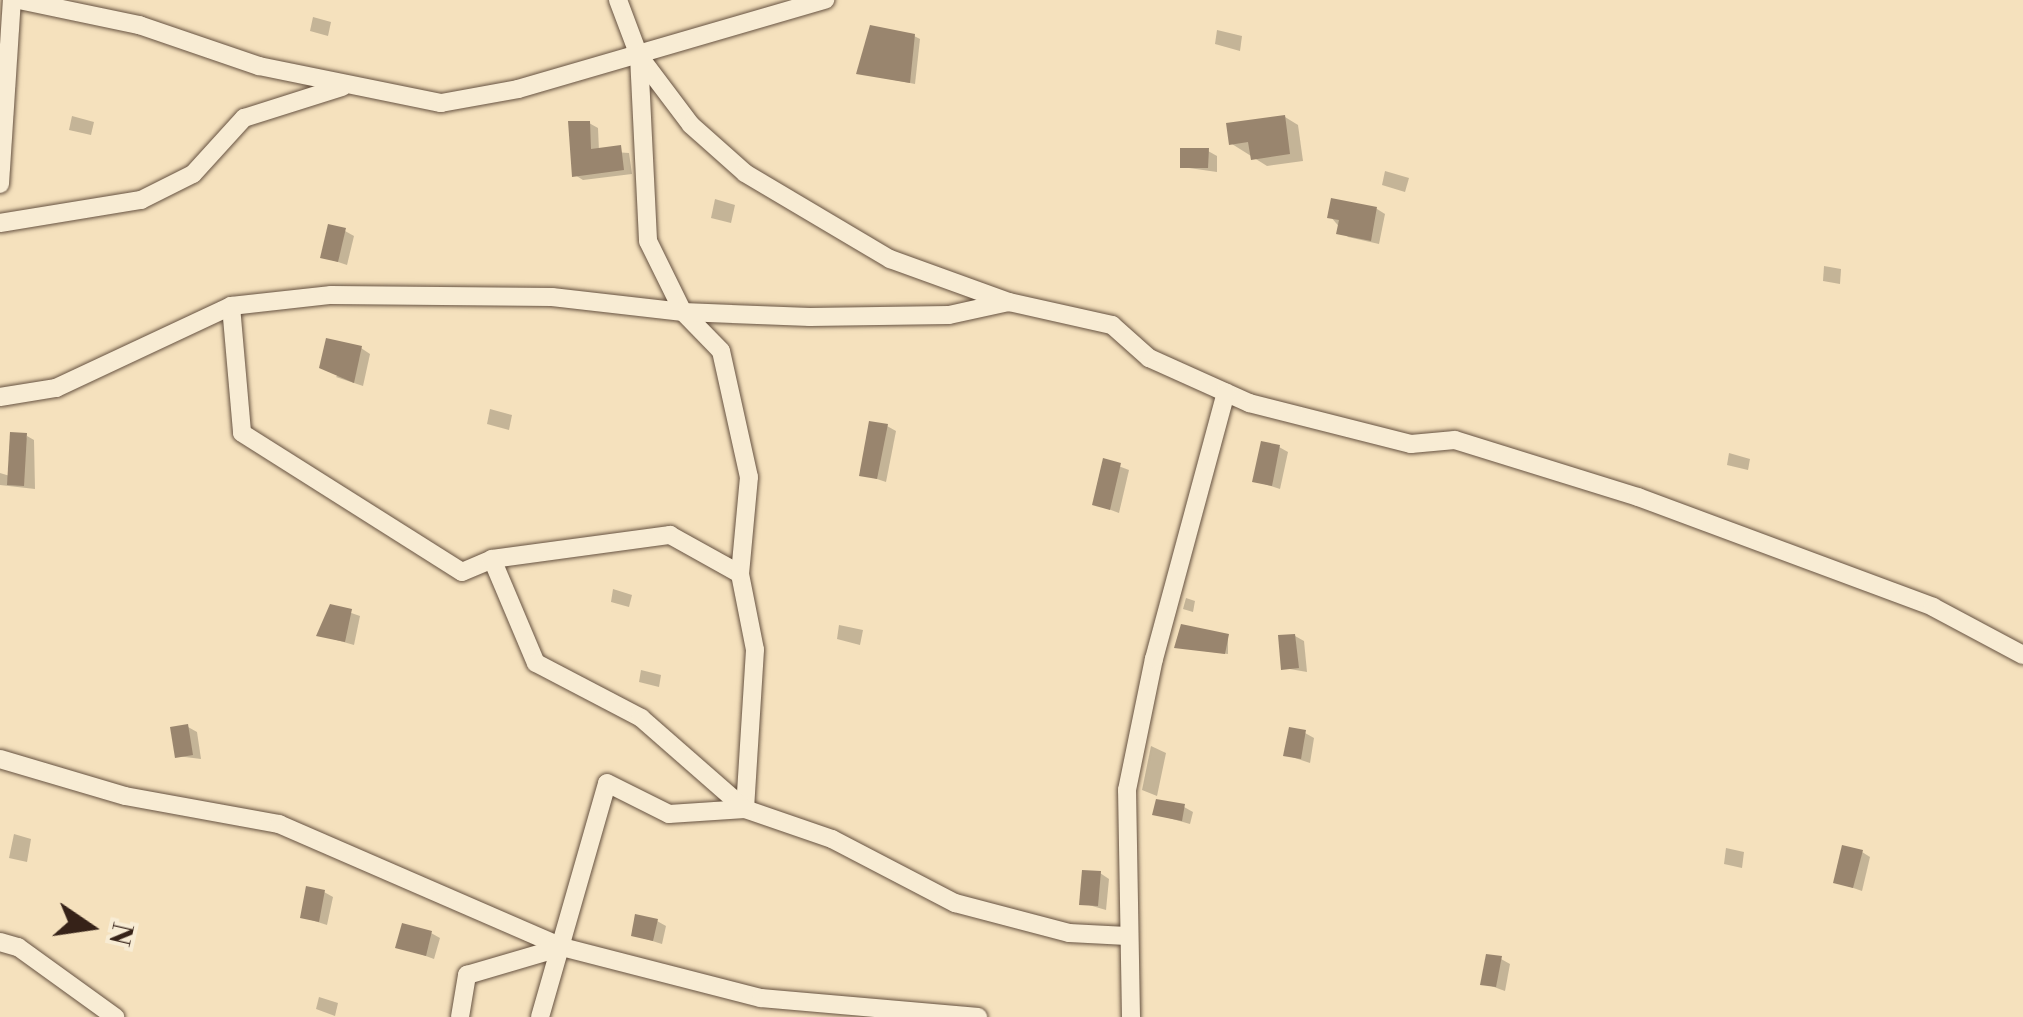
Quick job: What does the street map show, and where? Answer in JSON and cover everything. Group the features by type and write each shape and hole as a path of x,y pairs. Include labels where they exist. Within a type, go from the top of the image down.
{"street":[{"path":"0,184 16,0 139,25 259,66 440,102 639,56 825,0"},
{"path":"618,0 639,56 691,125 745,173 890,259 1009,302 1112,325 1149,358 1226,392 1412,444 1455,440 1638,496 1933,607 2023,655"},
{"path":"639,56 648,241 682,312 721,351 749,477 740,574 755,650 746,809"},
{"path":"0,223 141,200 193,174 244,118 345,86"},
{"path":"0,397 56,388 232,306 370,292 552,298 682,312 949,315 1009,302"},
{"path":"232,306 242,433 462,572 492,559 670,534 740,574"},
{"path":"1131,1017 1126,936 1127,790 1154,658 1226,392"},
{"path":"492,559 536,663 641,718 746,809 832,839 955,903 1069,934 1126,936"},
{"path":"0,759 124,796 279,824 562,947 761,998 978,1017"},
{"path":"540,1017 607,784 669,814 746,809"},
{"path":"0,942 18,947 116,1017"},
{"path":"460,1017 466,975 562,947"}],"building":[{"path":"870,25 915,34 910,83 856,74"},
{"path":"1285,115 1290,154 1251,160 1248,142 1229,145 1226,123"},
{"path":"568,121 590,121 591,149 621,145 624,170 572,177"},
{"path":"1180,148 1209,148 1208,168 1180,168"},
{"path":"1331,198 1377,207 1371,241 1336,234 1339,220 1327,218"},
{"path":"328,224 346,228 338,262 320,258"},
{"path":"326,338 362,346 354,383 319,368"},
{"path":"869,421 888,424 877,479 859,476"},
{"path":"10,432 27,433 24,486 7,485"},
{"path":"1261,441 1280,445 1272,486 1252,482"},
{"path":"1103,458 1121,463 1110,510 1092,505"},
{"path":"330,604 352,609 345,642 316,636"},
{"path":"1181,624 1229,634 1225,654 1174,648"},
{"path":"1295,634 1299,668 1281,670 1278,635"},
{"path":"188,724 193,755 175,758 170,727"},
{"path":"1289,727 1306,730 1301,759 1283,756"},
{"path":"1156,799 1185,804 1182,821 1152,815"},
{"path":"1842,845 1863,850 1853,888 1833,883"},
{"path":"1082,870 1101,871 1098,906 1079,905"},
{"path":"306,886 325,890 319,922 300,918"},
{"path":"635,914 658,919 653,941 631,936"},
{"path":"402,923 432,931 426,956 395,948"},
{"path":"1486,954 1502,956 1496,987 1480,985"}]}
